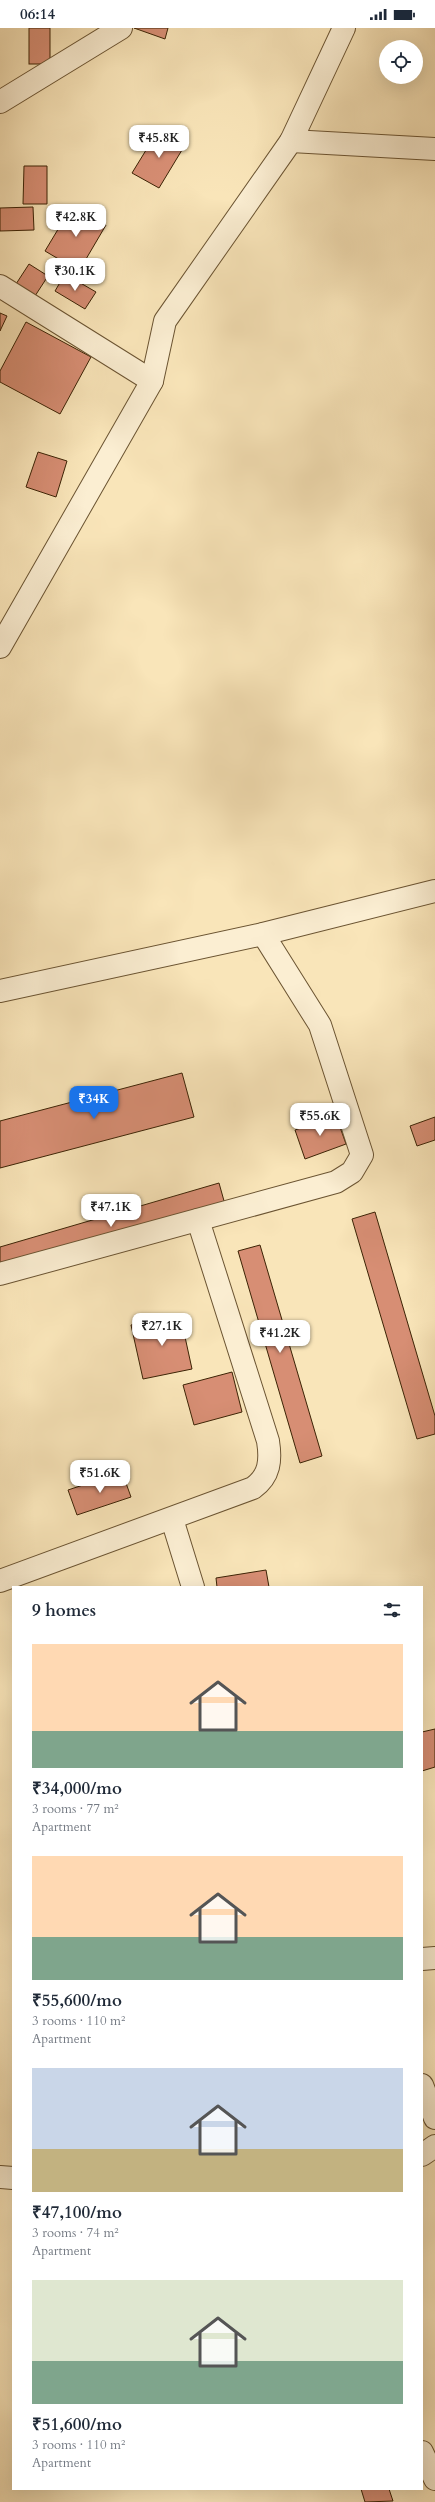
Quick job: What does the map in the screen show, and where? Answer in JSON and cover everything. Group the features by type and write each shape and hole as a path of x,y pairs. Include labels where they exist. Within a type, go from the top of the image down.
{"street":[{"path":"0,102 121,28"},
{"path":"0,647 152,381 165,321 291,141 342,29"},
{"path":"291,141 435,149"},
{"path":"0,286 152,381"},
{"path":"0,991 263,934 435,891"},
{"path":"0,1274 336,1182 352,1172 362,1155 320,1025 263,934"},
{"path":"0,1581 172,1519 253,1488 262,1482 270,1458 268,1441 198,1220"},
{"path":"172,1519 192,1586"},
{"path":"423,1959 435,1958"},
{"path":"423,2088 435,2118"},
{"path":"423,2154 435,2146"},
{"path":"0,2177 12,2178"},
{"path":"423,2454 435,2479"}],"building":[{"path":"29,28 50,28 50,64 29,64"},
{"path":"134,28 168,28 165,39"},
{"path":"159,129 185,145 159,188 132,173"},
{"path":"24,166 47,166 47,204 23,204"},
{"path":"72,206 106,225 79,271 45,251"},
{"path":"33,207 34,230 0,231 0,208"},
{"path":"29,264 48,276 35,296 16,284"},
{"path":"65,274 96,292 85,309 55,291"},
{"path":"0,313 7,316 0,331"},
{"path":"26,322 91,357 60,414 0,382 0,371"},
{"path":"38,452 67,461 56,497 26,487"},
{"path":"182,1073 194,1117 0,1168 0,1121"},
{"path":"336,1116 346,1144 305,1159 295,1130"},
{"path":"435,1117 435,1140 417,1146 410,1126"},
{"path":"219,1183 226,1208 0,1274 0,1247"},
{"path":"375,1212 435,1416 435,1434 417,1439 352,1219"},
{"path":"260,1245 322,1456 300,1463 238,1251"},
{"path":"180,1314 192,1369 143,1379 131,1325"},
{"path":"232,1372 242,1412 194,1425 183,1385"},
{"path":"122,1472 131,1497 77,1515 68,1490"},
{"path":"266,1570 269,1586 217,1586 216,1578"},
{"path":"435,1729 435,1767 423,1771 423,1732"},
{"path":"361,2490 389,2490 393,2501 365,2502"}]}
